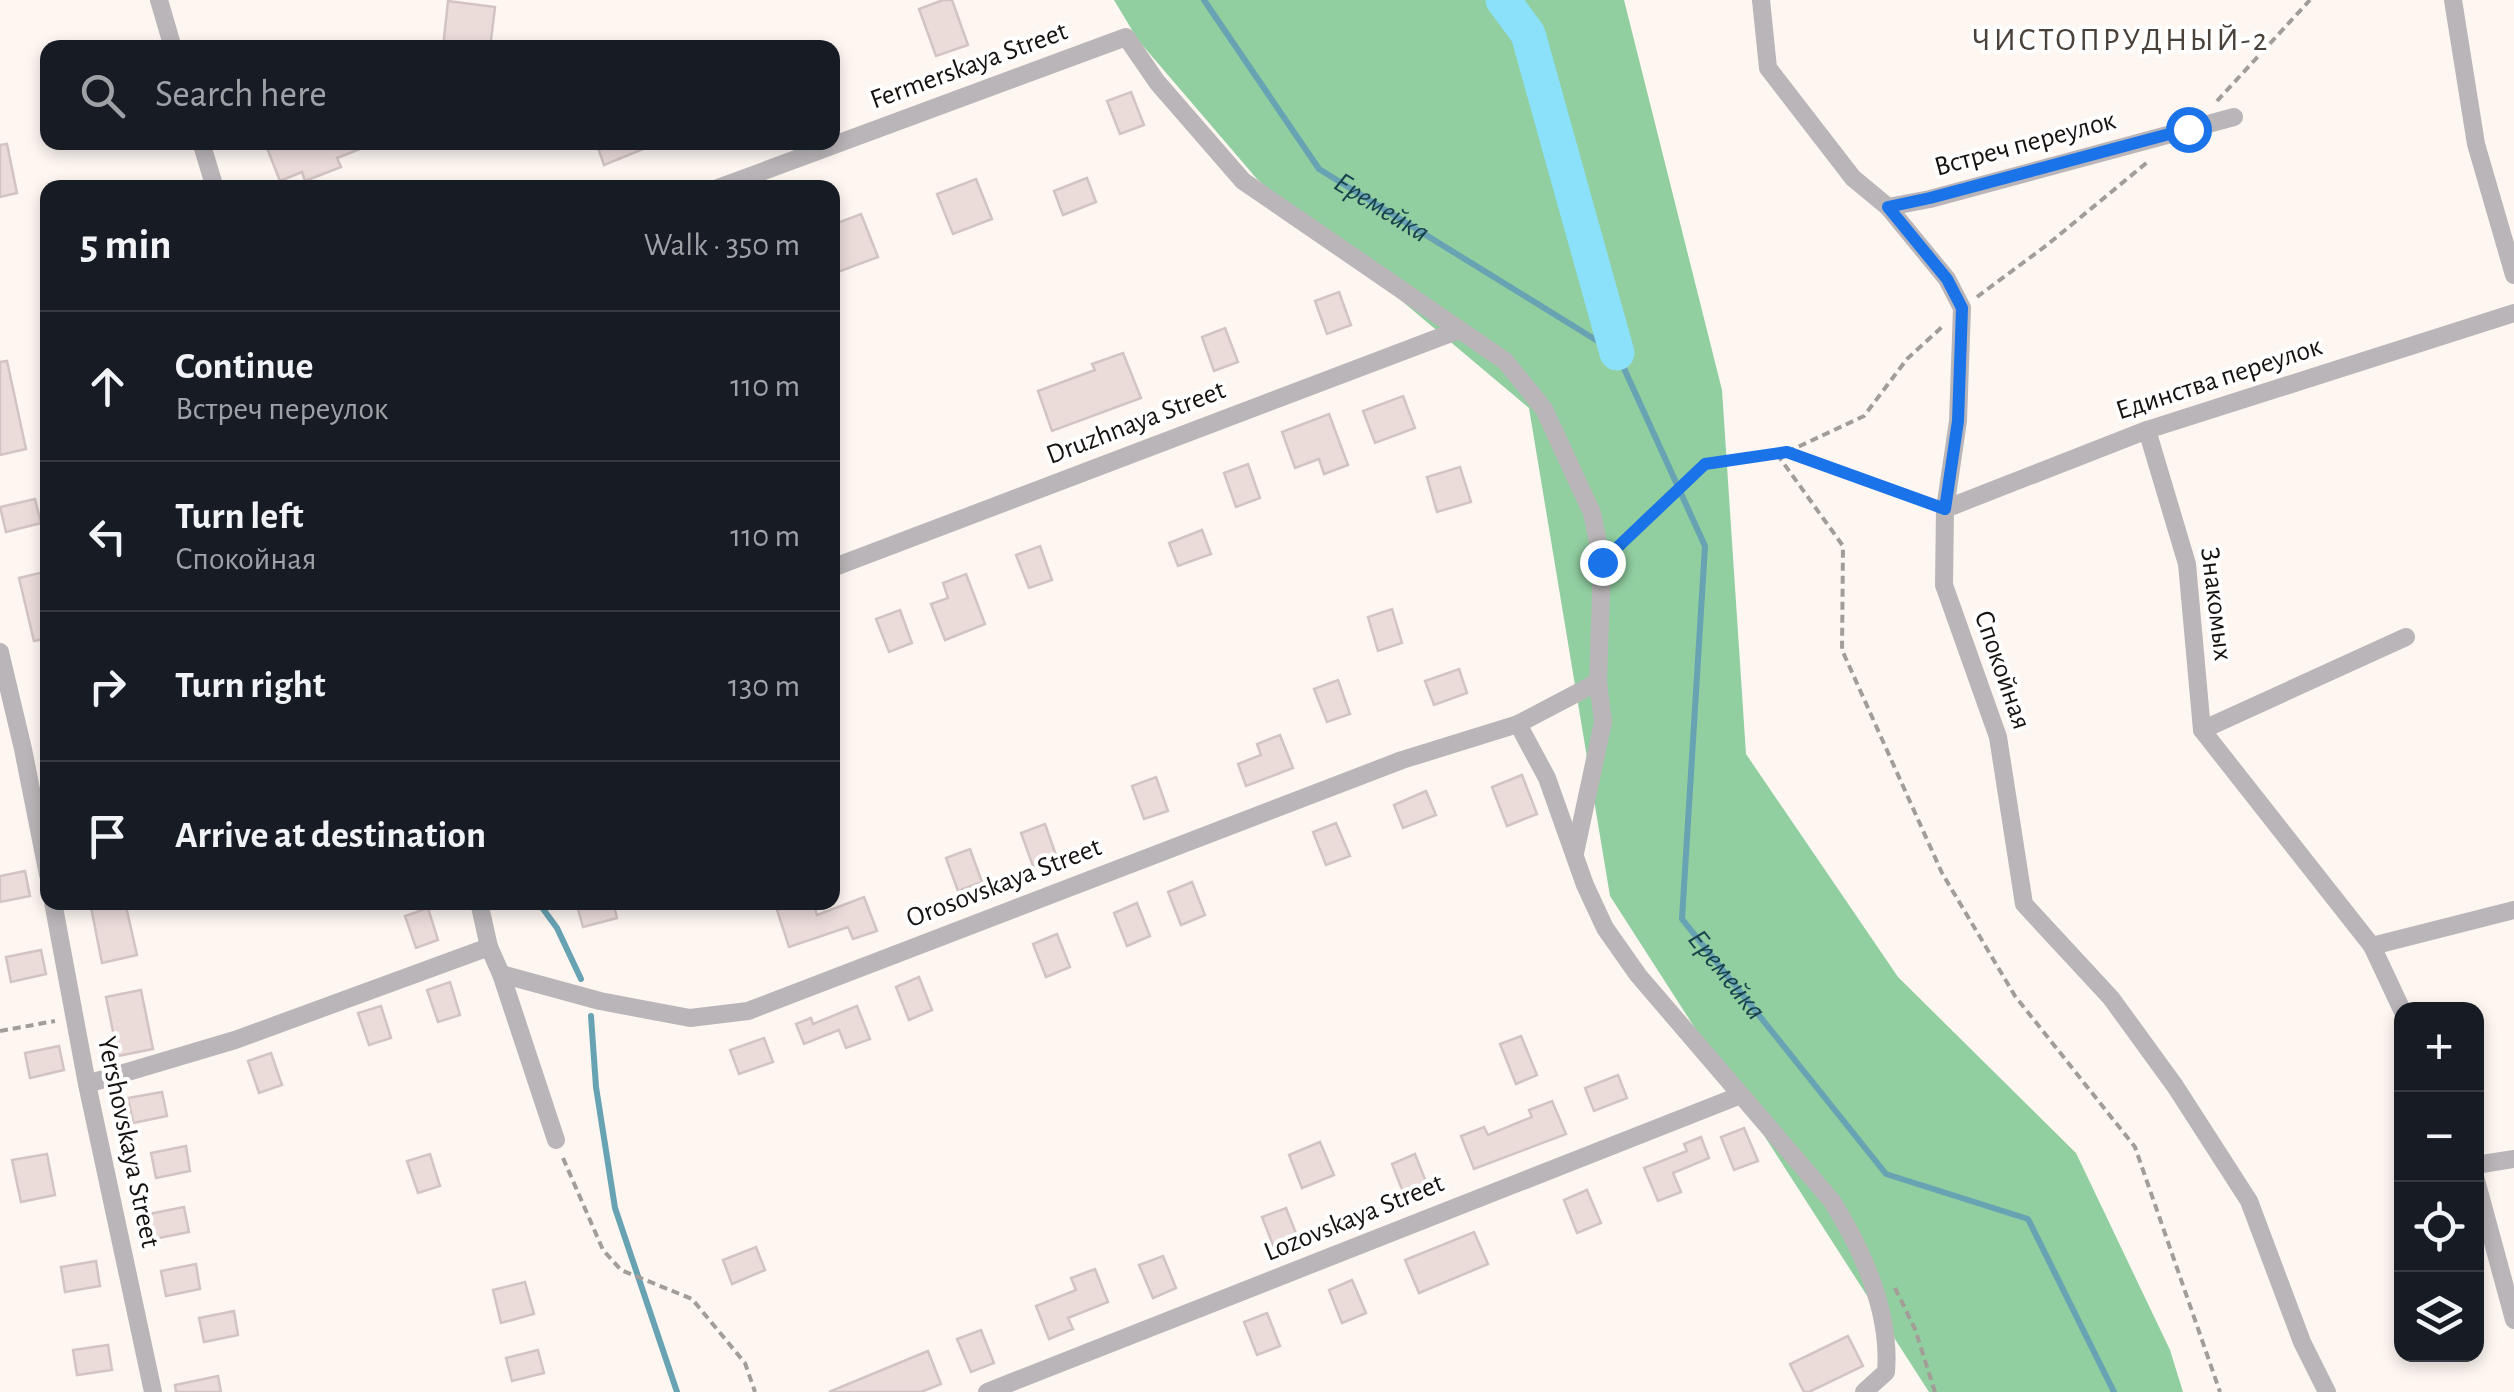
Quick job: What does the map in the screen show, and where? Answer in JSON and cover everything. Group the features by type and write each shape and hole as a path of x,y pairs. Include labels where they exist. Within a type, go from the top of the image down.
{"street":[{"path":"158,0 170,40"},
{"name":"Спокойная","path":"1761,0 1768,68 1853,178 1888,207 1947,279 1962,308 1958,421 1945,509 1944,584 1998,737 2024,904 2111,998 2175,1086 2249,1201 2302,1342 2327,1392"},
{"path":"2453,0 2476,144 2514,275"},
{"name":"Fermerskaya Street","path":"840,143 1126,37 1157,82 1243,180 1459,330"},
{"name":"Встреч переулок","path":"1888,207 2234,117"},
{"path":"204,150 213,180"},
{"name":"Fermerskaya Street","path":"740,180 821,150"},
{"name":"Единства переулок","path":"1945,509 2147,430 2514,312"},
{"path":"1459,330 1505,361 1544,409 1592,513 1602,562 1598,682 1602,722 1575,853"},
{"name":"Druzhnaya Street","path":"840,565 1459,330"},
{"name":"Знакомых","path":"2147,430 2187,564 2202,730"},
{"path":"2398,1002 2372,946 2202,730 2406,637"},
{"path":"0,652 40,833"},
{"name":"Orosovskaya Street","path":"501,974 600,1001 690,1018 748,1012 1402,760 1518,724 1598,682"},
{"path":"1518,724 1548,778 1585,885 1605,928 1638,975 1832,1201 1854,1235 1880,1305 1888,1346 1886,1372 1864,1392"},
{"name":"Yershovskaya Street","path":"54,910 153,1392"},
{"path":"481,910 556,1140"},
{"path":"2372,946 2514,910"},
{"path":"87,1084 234,1040 490,947"},
{"name":"Lozovskaya Street","path":"988,1392 1741,1095"},
{"path":"2484,1164 2514,1159"},
{"path":"2477,1182 2514,1320"}],"path":[{"path":"2212,106 2310,0"},
{"path":"2142,167 2158,154"},
{"path":"1602,562 1705,464 1787,452 1945,509"},
{"path":"1777,454 1843,546 1842,650 1942,874 2015,996 2135,1147 2220,1392"},
{"path":"0,1031 74,1018"},
{"path":"556,1140 602,1250 621,1270 692,1299 745,1364 755,1392"},
{"path":"1893,1283 1914,1329 1935,1392"}],"green space":[{"path":"1114,0 1624,0 1722,390 1746,754 1898,977 2076,1153 2170,1350 2183,1392 1929,1392 1610,896 1529,408 1257,179 1138,40"}],"building":[{"path":"952,0 968,45 936,56 919,9"},
{"path":"448,1 495,7 491,40 444,40"},
{"path":"1131,92 1144,125 1120,134 1107,101"},
{"path":"7,144 17,193 0,197 0,145"},
{"path":"268,150 357,150 337,158 341,167 308,180 302,172 280,180"},
{"path":"599,150 641,150 604,165"},
{"path":"1087,178 1096,202 1063,215 1054,191"},
{"path":"976,179 992,219 953,234 937,194"},
{"path":"861,214 878,257 840,271 840,222"},
{"path":"1339,292 1351,325 1327,334 1315,301"},
{"path":"1225,328 1238,362 1214,371 1202,337"},
{"path":"1123,353 1141,398 1052,431 1038,391 1095,370 1092,364"},
{"path":"7,361 26,449 0,455 0,362"},
{"path":"1403,396 1415,428 1375,443 1363,411"},
{"path":"1329,414 1348,465 1324,474 1319,459 1295,468 1282,432"},
{"path":"1248,464 1260,498 1236,507 1224,473"},
{"path":"1460,467 1471,502 1437,512 1427,477"},
{"path":"35,499 40,523 6,532 0,507"},
{"path":"1202,530 1211,554 1178,566 1169,543"},
{"path":"1040,546 1052,580 1029,588 1016,555"},
{"path":"40,573 40,640 34,641 19,578"},
{"path":"966,574 985,624 945,640 931,604 948,598 943,583"},
{"path":"1392,609 1402,643 1378,651 1368,617"},
{"path":"900,610 912,643 889,652 876,619"},
{"path":"1459,669 1467,693 1434,705 1425,681"},
{"path":"1338,680 1350,714 1327,722 1314,689"},
{"path":"1280,735 1293,768 1246,786 1238,764 1261,755 1257,744"},
{"path":"1522,775 1537,814 1507,826 1492,787"},
{"path":"1156,777 1168,811 1144,819 1132,786"},
{"path":"1426,791 1436,815 1403,828 1394,805"},
{"path":"1336,823 1350,856 1326,865 1313,832"},
{"path":"1045,824 1057,858 1033,866 1021,833"},
{"path":"970,849 982,882 958,891 946,858"},
{"path":"25,871 30,896 0,902 0,876"},
{"path":"1192,882 1205,915 1181,925 1168,892"},
{"path":"864,897 877,931 853,939 848,927 789,947 777,910 815,910 817,915 840,910 840,906"},
{"path":"1137,903 1150,936 1127,946 1114,913"},
{"path":"92,910 127,910 137,955 102,963"},
{"path":"429,910 438,940 416,948 405,916"},
{"path":"578,910 615,910 617,918 583,927"},
{"path":"1057,934 1070,967 1046,977 1033,944"},
{"path":"41,950 46,974 11,982 6,957"},
{"path":"919,977 932,1010 909,1020 896,987"},
{"path":"450,982 460,1015 438,1022 427,990"},
{"path":"141,990 153,1049 118,1056 106,997"},
{"path":"381,1006 391,1038 369,1045 358,1013"},
{"path":"857,1006 870,1039 846,1048 839,1030 804,1044 796,1024 811,1018 813,1024"},
{"path":"1521,1036 1537,1075 1516,1084 1500,1044"},
{"path":"764,1038 773,1062 739,1074 730,1050"},
{"path":"59,1046 64,1070 30,1078 25,1053"},
{"path":"271,1053 282,1085 259,1093 248,1061"},
{"path":"1618,1075 1627,1098 1594,1111 1585,1088"},
{"path":"162,1092 167,1116 133,1123 128,1098"},
{"path":"1552,1101 1566,1134 1474,1169 1461,1136 1484,1127 1488,1135 1532,1117 1529,1110"},
{"path":"1744,1128 1758,1161 1734,1170 1721,1137"},
{"path":"1701,1137 1709,1158 1673,1173 1681,1192 1658,1201 1644,1168 1687,1151 1684,1144"},
{"path":"1320,1142 1334,1175 1302,1188 1289,1155"},
{"path":"186,1146 190,1171 156,1178 151,1153"},
{"path":"47,1154 55,1195 21,1202 12,1160"},
{"path":"430,1154 440,1186 418,1193 407,1161"},
{"path":"1415,1154 1428,1187 1405,1197 1392,1164"},
{"path":"1587,1190 1601,1223 1577,1233 1564,1200"},
{"path":"184,1207 189,1232 154,1239 149,1214"},
{"path":"1286,1208 1299,1241 1275,1250 1262,1217"},
{"path":"1474,1232 1488,1264 1419,1293 1405,1260"},
{"path":"756,1247 765,1270 732,1284 723,1260"},
{"path":"1163,1256 1176,1288 1153,1298 1139,1265"},
{"path":"96,1261 100,1286 65,1292 61,1267"},
{"path":"196,1264 200,1289 166,1296 161,1271"},
{"path":"1095,1269 1108,1302 1068,1318 1073,1329 1049,1339 1036,1306 1076,1290 1071,1278"},
{"path":"1352,1280 1366,1313 1342,1323 1329,1290"},
{"path":"525,1282 534,1314 501,1323 493,1290"},
{"path":"234,1311 238,1335 204,1342 199,1318"},
{"path":"1267,1313 1280,1346 1257,1355 1244,1322"},
{"path":"981,1330 994,1363 971,1372 957,1339"},
{"path":"1848,1336 1863,1366 1804,1392 1790,1364"},
{"path":"108,1345 112,1370 77,1375 73,1350"},
{"path":"538,1350 544,1373 512,1381 506,1358"},
{"path":"928,1351 941,1384 921,1392 829,1392"},
{"path":"218,1376 221,1392 176,1392 175,1385"}],"waterway":[{"name":"Еремейка","path":"1204,0 1319,169 1617,353 1705,546 1682,919 1886,1174 2028,1219 2114,1392"},
{"name":"Еремейка","path":"1503,0 1528,34 1617,353"},
{"path":"544,910 557,928 581,979"},
{"path":"591,1016 596,1087 615,1208 677,1392"}],"district":[{"name":"ЧИСТОПРУДНЫЙ-2","path":"2121,40"}],"route":[{"path":"1602,562 1705,464 1787,452 1945,509 1958,421 1962,308 1947,279 1888,207 2188,129"}]}
